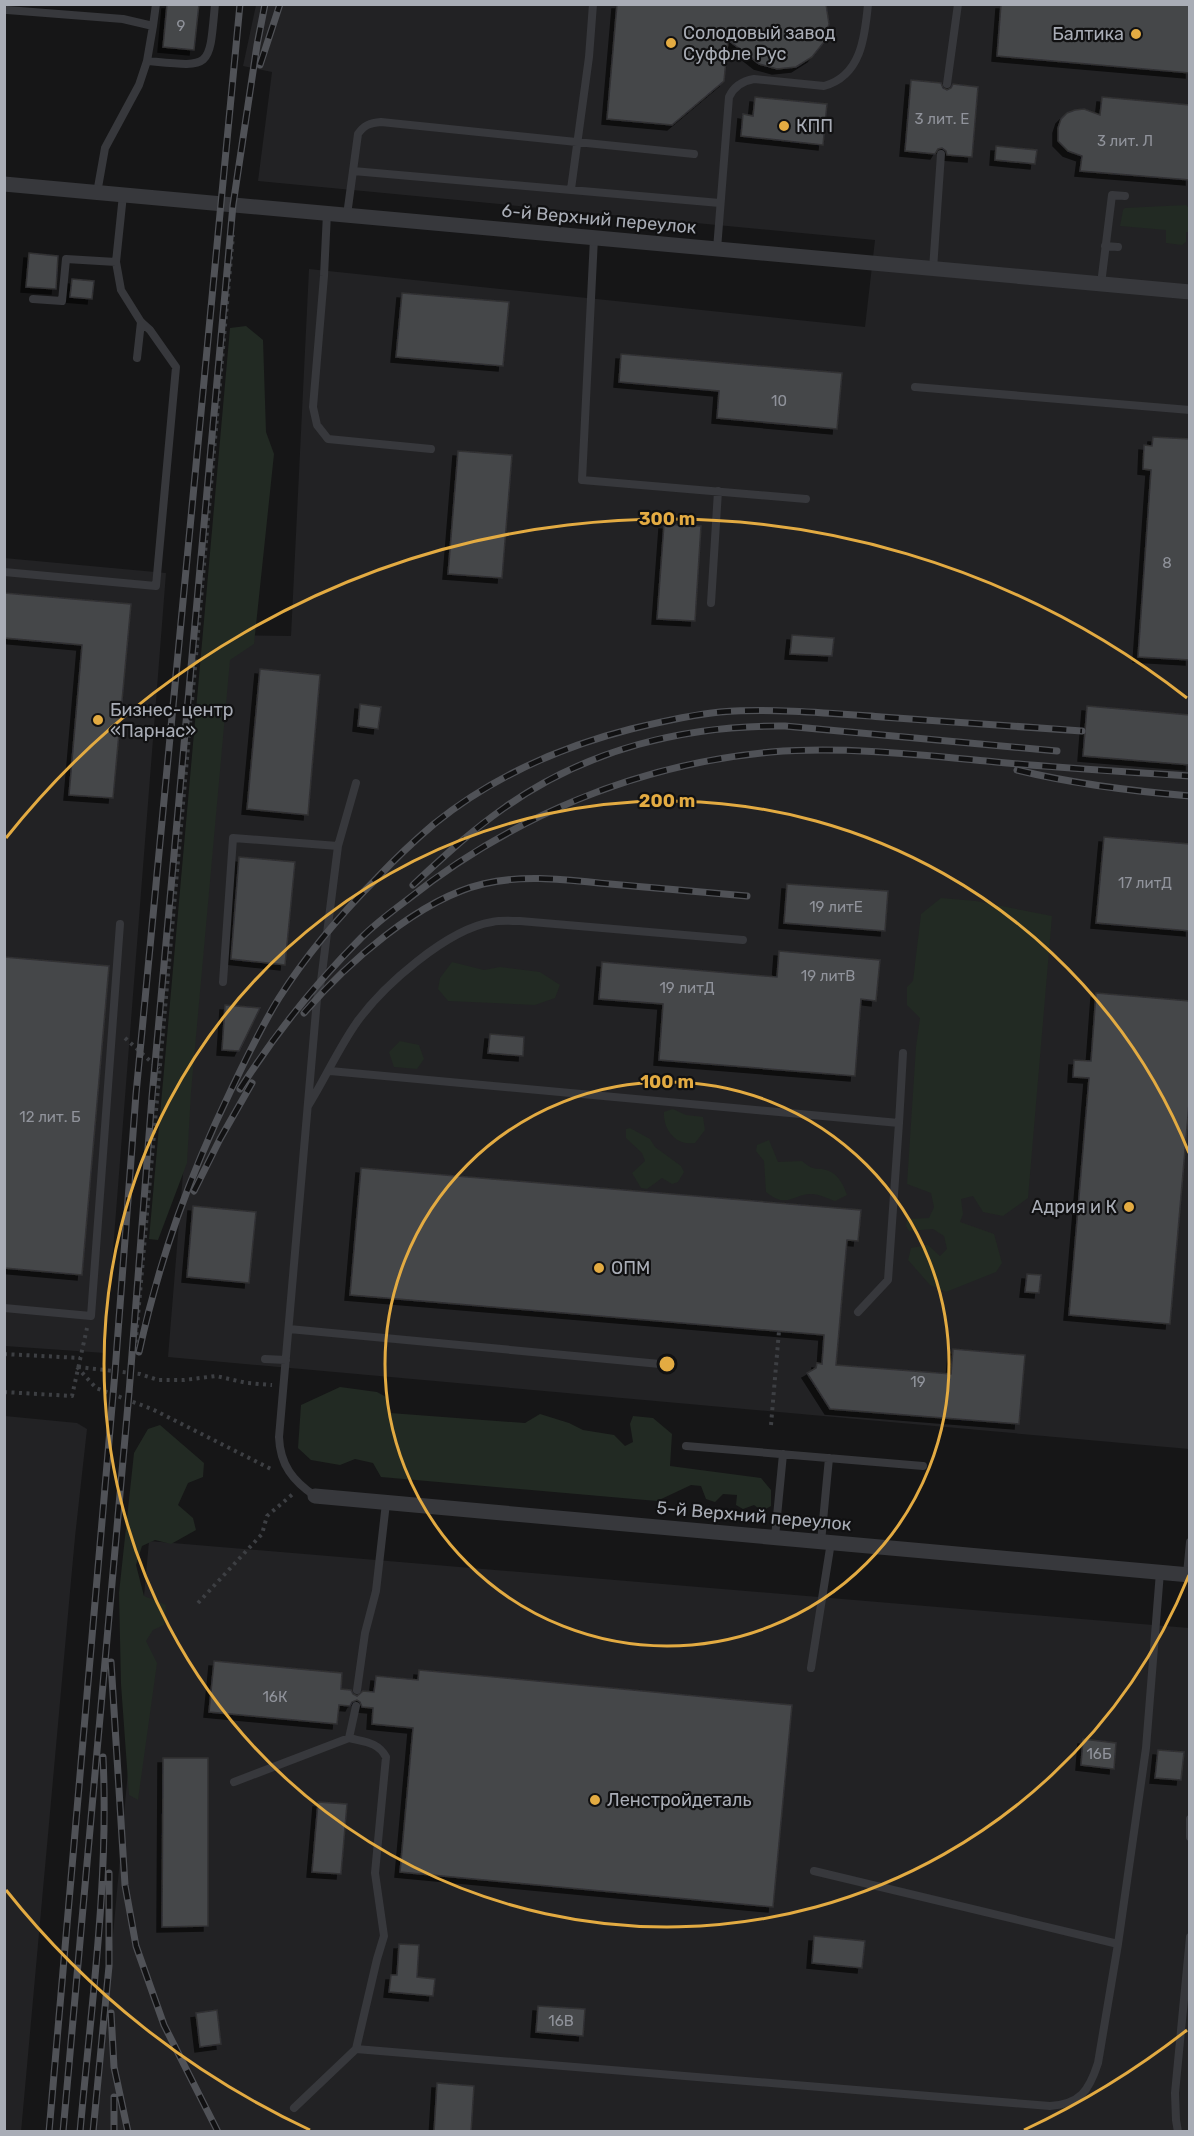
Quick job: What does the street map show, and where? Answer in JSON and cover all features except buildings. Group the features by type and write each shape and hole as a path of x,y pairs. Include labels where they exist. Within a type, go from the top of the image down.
{"street":[{"name":"6-й Верхний переулок","path":"4,184 1190,292"},
{"name":"5-й Верхний переулок","path":"315,1496 1188,1574"}],"lane":[{"path":"97,193 105,148 139,85 147,61 156,4"},
{"path":"147,61 192,65 201,62 208,56 211,46 215,4"},
{"path":"571,189 589,57 593,4"},
{"path":"717,249 729,98 732,91 745,81 754,79 824,86 833,84 855,64 862,49 868,4"},
{"path":"947,84 958,4"},
{"path":"7,10 123,19 153,26"},
{"path":"347,216 358,134 363,127 381,122 694,154"},
{"path":"933,268 941,154"},
{"path":"353,171 720,203"},
{"path":"4,572 156,586 176,367 150,330 141,322 120,290 116,262 123,195"},
{"path":"1101,284 1112,195 1125,196"},
{"path":"327,213 314,407 317,425 328,439 431,449"},
{"path":"594,238 582,480 806,499"},
{"path":"1105,246 1118,247"},
{"path":"33,299 62,301 66,259 116,262"},
{"path":"137,358 141,322"},
{"path":"915,387 1190,410"},
{"path":"711,603 718,491"},
{"path":"315,1496 301,1487 292,1477 279,1450 317,999 338,846 356,783"},
{"path":"222,982 233,838 338,846"},
{"path":"307,1107 330,1071 343,1044 358,1021 380,995 404,972 436,948 468,929 492,922 520,921 743,940"},
{"path":"4,1308 91,1316 120,924"},
{"path":"858,1312 888,1280 903,1053"},
{"path":"330,1071 899,1123"},
{"path":"289,1329 660,1364"},
{"path":"265,1359 286,1360"},
{"path":"686,1446 923,1466"},
{"path":"775,1538 783,1454"},
{"path":"811,1668 826,1542 828,1458"},
{"path":"357,1690 365,1633 376,1591 386,1503"},
{"path":"1188,1574 1190,1542"},
{"path":"356,2049 1050,2106 1076,2100 1086,2091 1098,2063 1118,1944 1146,1748 1160,1572"},
{"path":"349,1738 356,1706"},
{"path":"234,1782 349,1738 373,1743 381,1748 387,1757 375,1873 384,1936 356,2049 294,2109"},
{"path":"1190,1819 1190,1837"},
{"path":"814,1871 1118,1944"},
{"path":"1178,2132 1175,2093 1190,1937"}],"path":[{"path":"135,1350 233,235"},
{"path":"111,1036 123,1036 160,1070"},
{"path":"4,1392 72,1396 77,1367 91,1316"},
{"path":"771,1425 778,1331"},
{"path":"4,1354 80,1358"},
{"path":"77,1367 140,1374 158,1380 216,1376 247,1383 283,1387"},
{"path":"77,1367 96,1388 152,1409 260,1465 292,1477"},
{"path":"198,1603 262,1534 267,1516 301,1487"}],"shaded area":[{"path":"256,5 1189,5 1189,1449 168,1357 227,635 291,636 309,269 865,327 875,240 258,181 272,72 243,66"},
{"path":"1186,205 1189,208 1189,232 1186,232 1186,242 1182,245 1166,243 1166,230 1120,226 1125,208"},
{"path":"246,326 263,340 266,432 274,454 254,644 230,660 191,1092 187,1163 158,1240 149,1239 230,328"},
{"path":"4,558 166,573 105,1353 5,1346"},
{"path":"941,898 976,901 1052,916 1028,1198 1003,1216 983,1212 973,1196 961,1199 963,1214 960,1222 994,1234 1002,1263 996,1272 946,1292 930,1285 908,1260 911,1248 928,1245 940,1256 947,1249 944,1236 933,1229 909,1231 906,1226 907,1219 929,1218 934,1207 931,1193 907,1184 920,1018 907,1005 907,987 913,981 921,914"},
{"path":"452,962 484,970 500,967 540,972 560,985 555,998 535,1005 448,1001 438,989 440,978"},
{"path":"400,1041 419,1045 424,1059 417,1069 394,1067 389,1052"},
{"path":"673,1109 686,1115 703,1117 705,1130 695,1143 682,1142 668,1131 664,1112"},
{"path":"630,1128 650,1139 655,1147 681,1166 684,1172 678,1182 672,1184 662,1178 647,1189 641,1188 632,1173 645,1161 642,1153 626,1138 626,1129"},
{"path":"769,1140 778,1162 802,1161 814,1168 829,1171 838,1178 847,1195 835,1201 812,1194 780,1200 766,1192 764,1161 756,1151 757,1145"},
{"path":"340,1387 377,1392 388,1398 390,1413 525,1423 540,1414 583,1430 614,1435 625,1446 633,1442 630,1424 633,1416 653,1418 672,1434 670,1466 761,1478 771,1490 771,1506 762,1511 754,1505 743,1509 736,1505 737,1495 723,1494 715,1502 706,1499 701,1486 691,1485 657,1501 381,1477 373,1463 355,1459 340,1465 311,1460 298,1448 301,1405"},
{"path":"5,1416 77,1423 87,1429 75,1537 21,2132 4,2131"},
{"path":"160,1425 204,1463 203,1477 188,1483 178,1505 193,1518 196,1530 171,1544 155,1540 142,1546 136,1565 144,1596 166,1605 164,1625 153,1630 146,1641 157,1663 138,1800 129,1795 121,1684 119,1593 134,1453 148,1429"},
{"path":"149,1541 1189,1628 1189,2131 95,2132"}],"railway":[{"path":"49,2132 115,1372 136,1094 240,4"},
{"path":"63,2132 129,1393 152,1097 233,205 265,4"},
{"path":"260,65 280,4"},
{"path":"139,1352 156,1283 189,1186 231,1090 279,998 313,950 338,920 398,857 456,807 503,778 578,745 631,729 720,712 801,712 1082,731"},
{"path":"413,885 480,826 536,787 603,756 638,744 674,736 711,730 785,726 1057,751"},
{"path":"240,1089 267,1049 312,991 344,955 383,918 447,870 489,844 578,799 625,782 721,758 799,750 884,752 1190,776"},
{"path":"1017,770 1103,786 1190,796"},
{"path":"304,1013 341,974 409,918 459,892 483,884 515,879 546,879 747,896"},
{"path":"194,1191 252,1083"},
{"path":"111,1662 125,1885 136,1946 164,2025 218,2132"},
{"path":"80,2132 101,1898 103,1757"},
{"path":"93,2132 109,1966 109,1873"},
{"path":"111,2013 114,2067 128,2132"},
{"path":"114,2097 114,2132"}],"place":[{"name":"Балтика","path":"1136,34"},
{"name":"Солодовый завод Суффле Рус","path":"671,43"},
{"name":"КПП","path":"784,126"},
{"name":"Бизнес-центр «Парнас»","path":"98,720"},
{"name":"Адрия и К","path":"1129,1207"},
{"name":"ОПМ","path":"599,1268"},
{"name":"Ленстройдеталь","path":"595,1800"}]}
